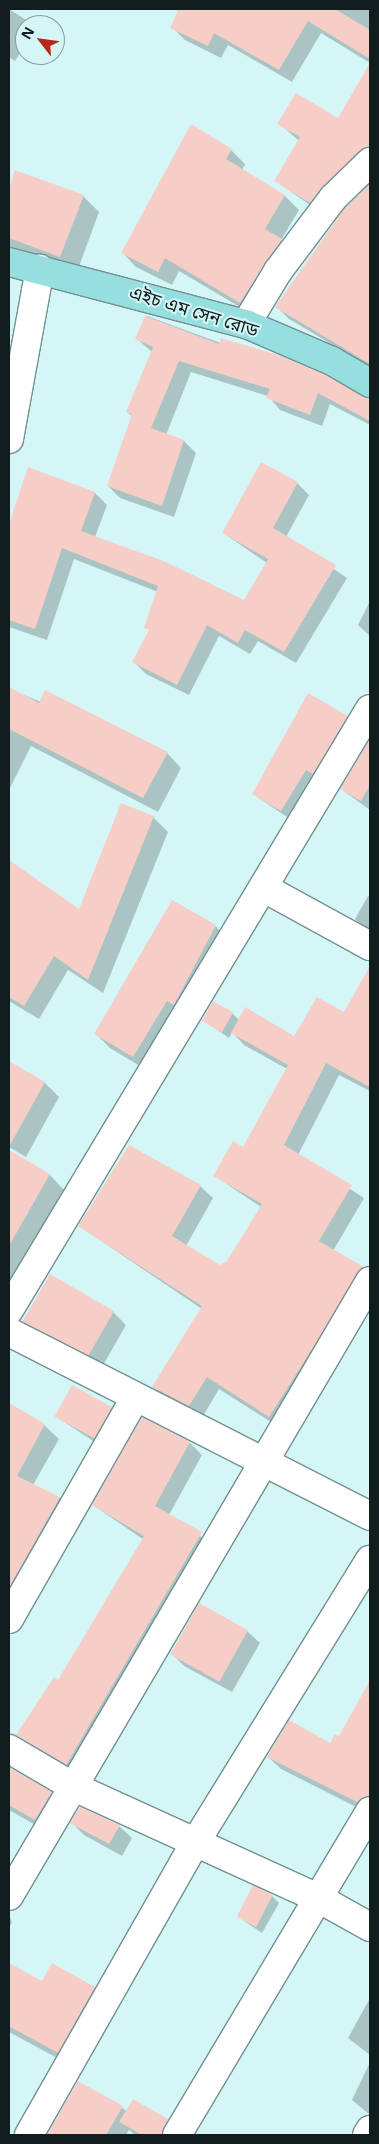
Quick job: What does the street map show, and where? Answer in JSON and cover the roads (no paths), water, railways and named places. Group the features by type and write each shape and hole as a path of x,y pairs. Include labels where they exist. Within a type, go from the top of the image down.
{"main road":[{"name":"এইচ এম সেন রোড","path":"9,262 246,324 332,361 370,383"}],"street":[{"path":"246,324 278,271 333,198 370,162"},
{"path":"9,439 40,269"},
{"path":"9,1310 264,888 370,708"},
{"path":"264,888 370,946"},
{"path":"9,1896 370,1280"},
{"path":"9,1332 263,1464 370,1516"},
{"path":"9,1619 135,1398"},
{"path":"29,2135 195,1843 370,1560"},
{"path":"9,1749 72,1786 318,1898 370,1927"},
{"path":"177,2135 370,1811"},
{"path":"367,2135 370,2130"}]}
